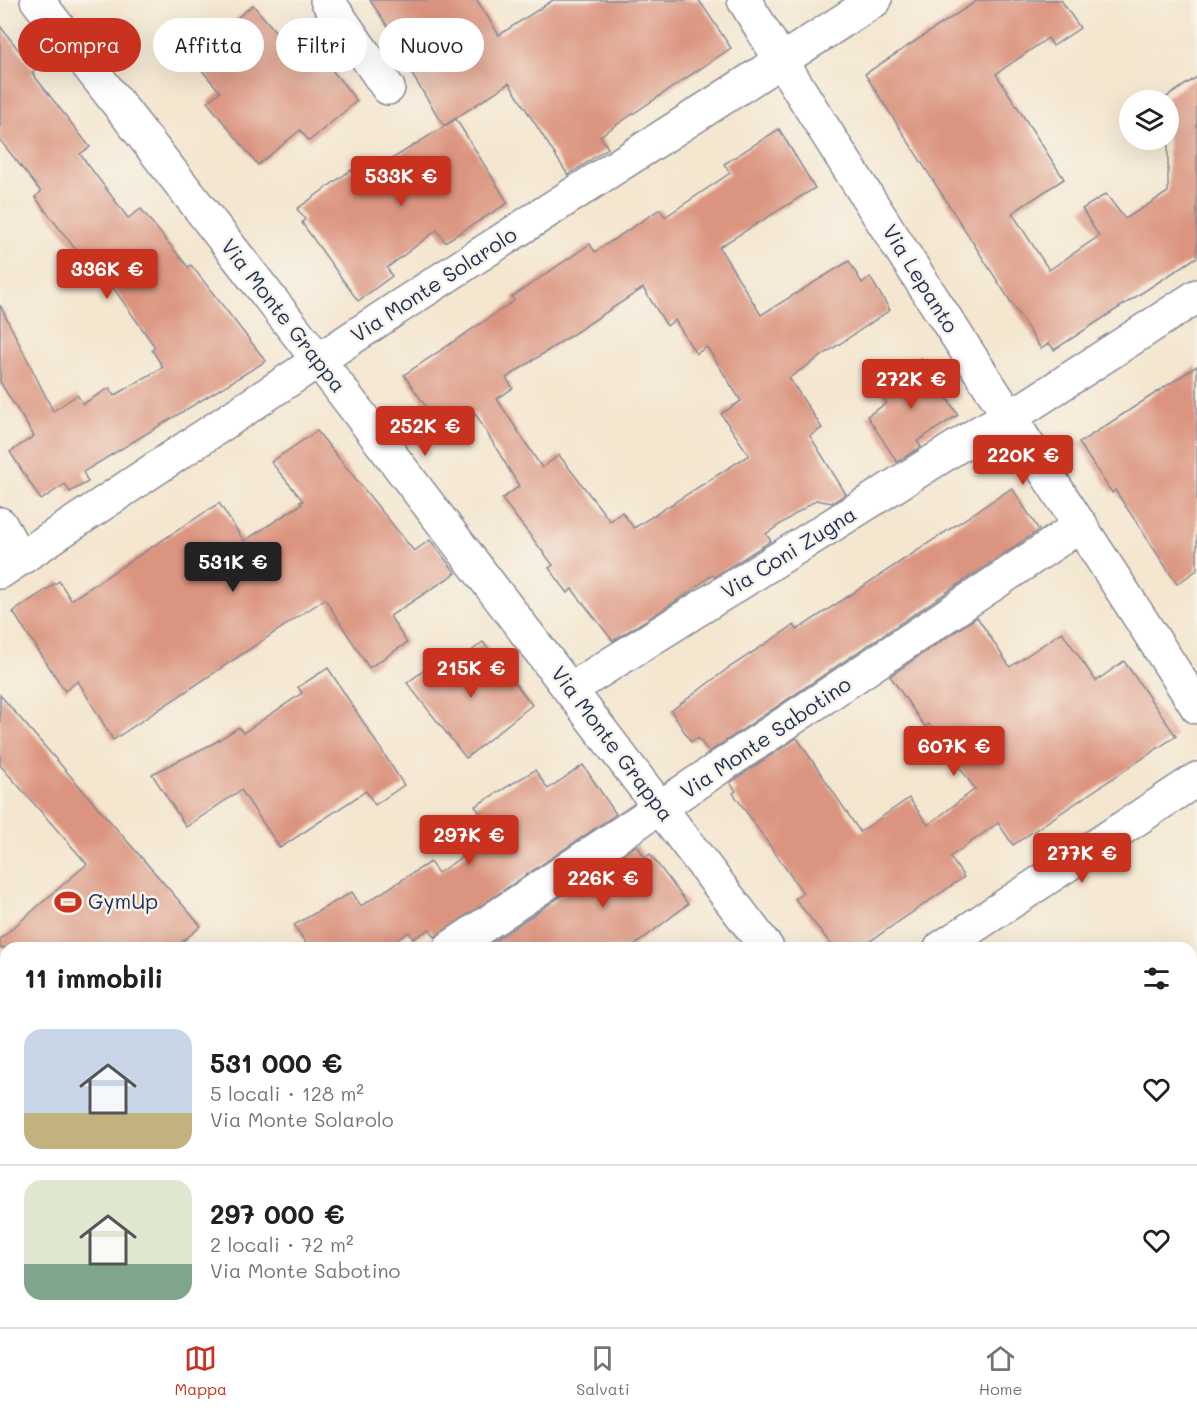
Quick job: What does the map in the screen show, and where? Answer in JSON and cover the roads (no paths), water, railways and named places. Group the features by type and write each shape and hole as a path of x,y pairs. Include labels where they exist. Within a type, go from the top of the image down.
{"street":[{"name":"Via Monte Grappa","path":"37,0 319,361 762,942"},
{"path":"327,0 387,88"},
{"name":"Via Lepanto","path":"744,0 1007,417 1082,525 1197,707"},
{"name":"Via Monte Solarolo","path":"10,566 319,361 875,0"},
{"name":"Via Coni Zugna","path":"571,689 1197,296"},
{"path":"0,524 10,566"},
{"name":"Via Monte Sabotino","path":"459,942 1082,525"},
{"path":"949,942 1197,779"}],"place":[{"name":"GymUp","path":"68,902"}]}
